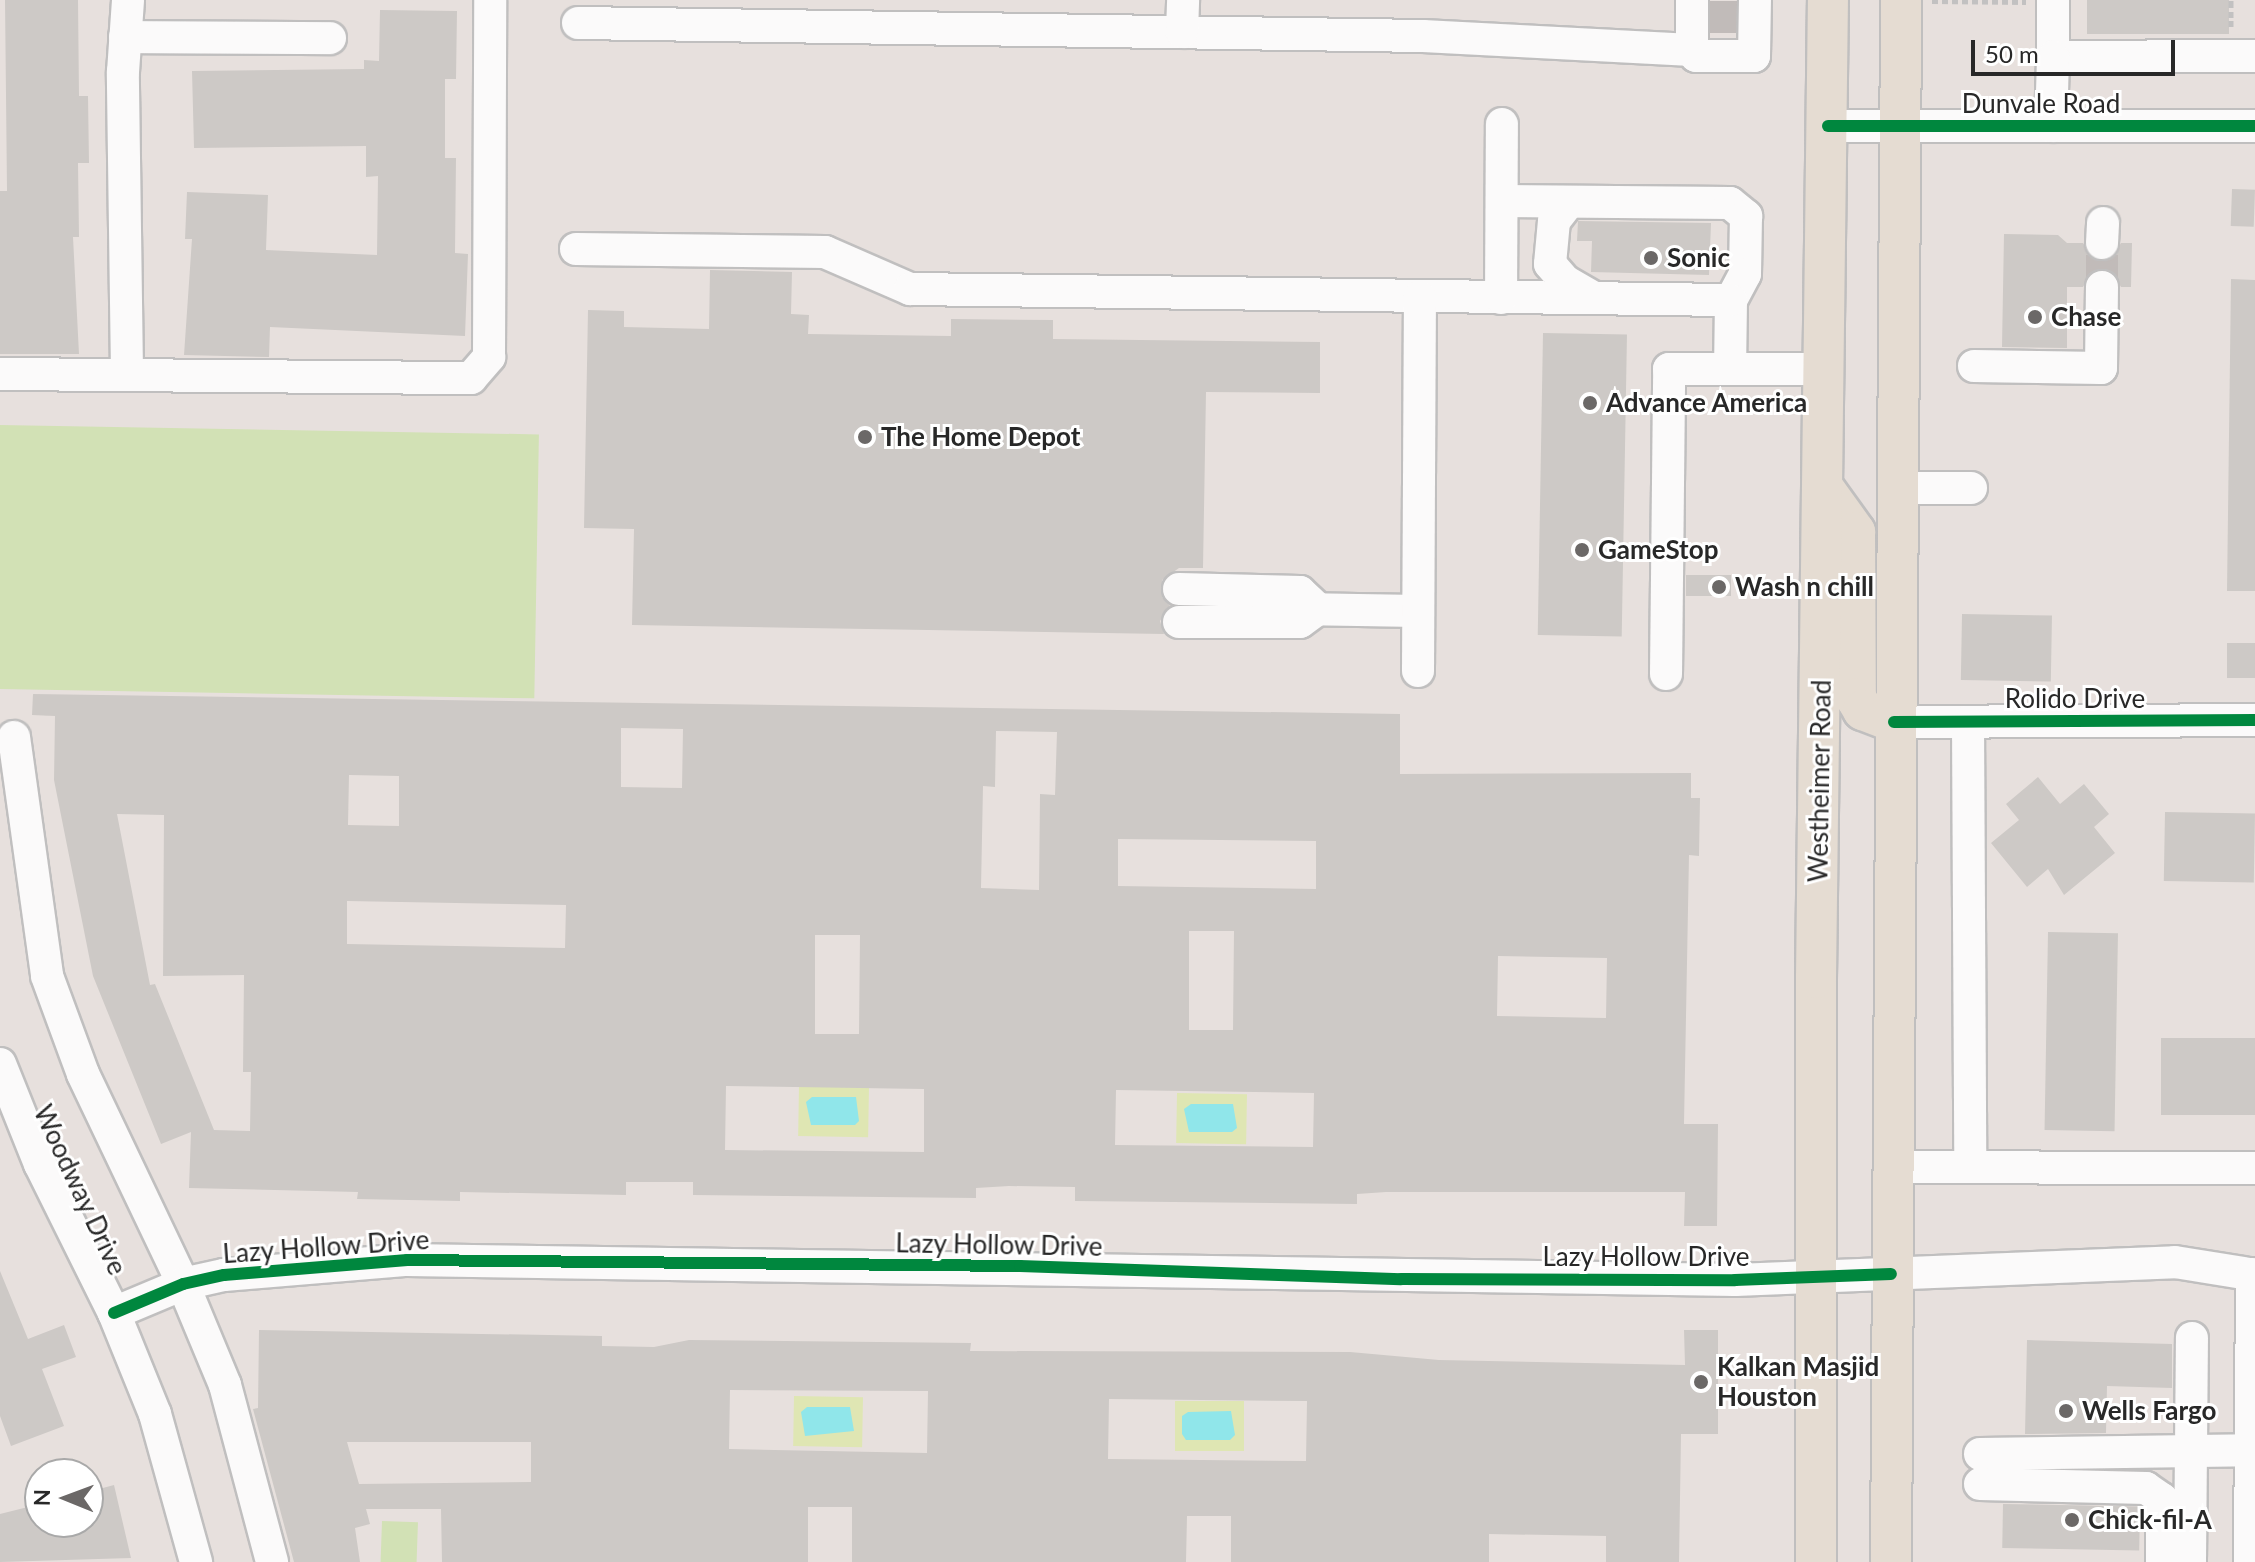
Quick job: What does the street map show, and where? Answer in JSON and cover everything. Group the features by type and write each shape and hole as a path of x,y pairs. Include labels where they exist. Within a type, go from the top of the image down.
{"main road":[{"name":"Westheimer Road","path":"1816,1562 1815,1276 1828,0"},
{"path":"1891,1562 1901,0"},
{"path":"1822,486 1855,532 1856,698 1863,710 1894,722"}],"street":[{"path":"127,373 125,37 128,0"},
{"path":"0,374 471,378 489,357 490,0"},
{"path":"1182,32 1183,0"},
{"path":"2051,126 2053,1"},
{"path":"578,23 1423,36 1696,21 1696,56 1754,56 1750,11"},
{"path":"125,37 330,38"},
{"path":"2053,57 2255,56"},
{"path":"1501,298 1502,124"},
{"name":"Dunvale Road","path":"1828,126 2255,126"},
{"path":"1502,201 1730,203 1746,216 1745,274 1731,300 1730,369"},
{"path":"1569,202 1554,221 1550,264 1565,281 1597,299"},
{"path":"576,249 825,252 910,289 1731,300"},
{"path":"1974,366 2101,368 2102,287"},
{"path":"1418,671 1420,297"},
{"path":"1666,674 1669,369 1823,369"},
{"path":"1897,488 1971,488"},
{"path":"1179,606 1418,611"},
{"name":"Rolido Drive","path":"1894,722 2255,720"},
{"path":"1968,722 1970,1167"},
{"path":"14,737 47,976 83,1074 183,1284 225,1385 272,1562"},
{"name":"Woodway Drive","path":"0,1066 40,1164 114,1313 155,1414 196,1562"},
{"path":"1893,1167 2255,1168"},
{"name":"Lazy Hollow Drive","path":"114,1313 183,1284 296,1266 407,1260 1020,1266 1401,1279 1815,1276 2175,1262 2253,1274"},
{"path":"2250,1562 2253,1274"},
{"path":"2190,1562 2192,1338"},
{"path":"2162,1562 2162,1499 2146,1488 1980,1469 2250,1450"}],"path":[{"path":"1931,1 2053,1"}],"green space":[{"path":"0,425 539,434 534,698 0,689"},
{"path":"799,1086 869,1087 868,1137 798,1136"},
{"path":"1177,1093 1247,1094 1246,1144 1176,1143"},
{"path":"794,1396 863,1397 862,1447 793,1446"},
{"path":"1175,1401 1244,1401 1244,1451 1175,1451"},
{"path":"382,1521 418,1522 417,1562 381,1562"}],"water":[{"path":"812,1097 856,1097 859,1121 855,1125 811,1125 806,1102"},
{"path":"1191,1104 1233,1104 1237,1128 1232,1132 1189,1132 1184,1109"},
{"path":"807,1407 850,1407 854,1431 805,1436 801,1412"},
{"path":"1231,1411 1235,1435 1230,1440 1186,1440 1182,1434 1182,1416 1188,1412"}],"building":[{"path":"5,0 78,0 79,96 88,96 89,163 78,163 79,237 73,237 79,354 0,354 0,191 7,191"},
{"path":"2087,0 2229,0 2229,34 2087,34"},
{"path":"380,10 457,11 456,79 445,79 445,158 456,158 455,253 468,254 465,336 270,327 269,357 184,355 192,239 185,239 187,192 268,195 266,250 377,255 378,176 366,177 366,146 194,148 192,71 364,69 364,60 379,61"},
{"path":"2232,189 2255,190 2254,227 2231,226"},
{"path":"1578,221 1711,223 1709,275 1591,272 1592,241 1577,241"},
{"name":"Chase","path":"2004,234 2058,235 2067,243 2083,243 2091,258 2100,262 2111,259 2121,243 2132,243 2131,287 2121,287 2111,270 2093,270 2083,287 2067,287 2067,348 2002,347"},
{"name":"The Home Depot","path":"710,270 792,272 791,314 809,315 808,334 951,336 951,319 1053,320 1053,339 1320,342 1320,393 1206,392 1203,568 1179,568 1162,580 1162,597 1170,606 1160,621 1164,634 632,625 634,529 584,528 588,310 624,311 624,327 709,329"},
{"path":"2231,279 2255,280 2255,591 2227,591"},
{"path":"1543,333 1627,334 1622,636 1538,635"},
{"path":"1686,575 1731,575 1731,596 1686,596"},
{"path":"1962,614 2052,616 2051,682 1961,680"},
{"path":"2227,643 2255,643 2255,678 2227,678"},
{"path":"33,694 1400,714 1400,774 1691,773 1691,798 1700,798 1699,856 1689,855 1684,1124 1718,1124 1717,1226 1684,1226 1685,1192 1386,1192 1357,1194 1357,1204 1075,1201 1075,1187 1009,1186 976,1188 976,1198 693,1195 693,1182 626,1182 626,1195 460,1192 460,1201 357,1199 358,1192 189,1188 191,1132 161,1144 93,976 54,780 55,716 32,715","holes":["621,728 683,729 682,788 621,787","996,731 1057,732 1055,795 1040,794 1039,890 981,888 983,786 995,787","349,775 399,776 399,826 348,825","117,814 164,815 163,976 244,975 243,1072 251,1072 250,1131 214,1130 155,984 150,985","1118,839 1316,841 1316,889 1118,886","347,901 566,905 565,948 347,944","1189,931 1234,931 1233,1030 1189,1030","815,935 860,935 859,1034 815,1034","1498,956 1607,958 1606,1018 1497,1016","726,1086 924,1089 924,1152 725,1150","1116,1090 1314,1093 1313,1147 1115,1145"]},
{"path":"2038,777 2060,804 2084,784 2109,814 2094,827 2115,853 2064,895 2048,869 2027,887 1991,843 2019,820 2006,804"},
{"path":"2165,812 2255,814 2254,883 2164,881"},
{"path":"2048,932 2118,933 2115,1131 2045,1130"},
{"path":"2161,1038 2255,1038 2255,1115 2161,1115"},
{"path":"0,1271 28,1339 64,1325 76,1357 42,1369 64,1426 11,1446 0,1416"},
{"path":"259,1330 602,1336 602,1346 654,1347 689,1340 971,1343 970,1351 1350,1352 1439,1360 1685,1365 1684,1330 1718,1330 1718,1434 1681,1434 1679,1562 1606,1562 1606,1536 1489,1534 1489,1562 1231,1562 1231,1516 1187,1516 1186,1562 852,1562 852,1507 808,1507 808,1562 442,1562 441,1509 366,1509 370,1524 355,1528 360,1562 294,1562 253,1409 258,1408","holes":["730,1390 928,1391 927,1453 729,1449","1109,1399 1307,1401 1306,1461 1108,1459","347,1442 531,1442 531,1482 359,1484"]},
{"name":"Wells Fargo","path":"2027,1340 2172,1344 2172,1388 2107,1386 2106,1433 2025,1434"},
{"path":"114,1485 131,1558 0,1562 0,1514 24,1508 24,1538 104,1538 104,1488"},
{"name":"Chick-fil-A","path":"2003,1504 2140,1506 2139,1550 2002,1548"}],"tunnel":[{"path":"1708,17 1741,17"},
{"path":"2102,243 2102,287"}],"cycle path":[{"path":"1828,126 2255,126"},
{"path":"1894,722 2255,720"},
{"path":"114,1313 183,1284 224,1275 407,1260 1020,1266 1401,1279 1735,1280 1891,1274"}],"place":[{"name":"Sonic","path":"1651,258"},
{"name":"Chase","path":"2035,317"},
{"name":"Advance America","path":"1590,403"},
{"name":"The Home Depot","path":"865,437"},
{"name":"GameStop","path":"1582,550"},
{"name":"Wash n chill","path":"1719,587"},
{"name":"Kalkan Masjid Houston","path":"1701,1382"},
{"name":"Wells Fargo","path":"2066,1411"},
{"name":"Chick-fil-A","path":"2072,1520"}]}
